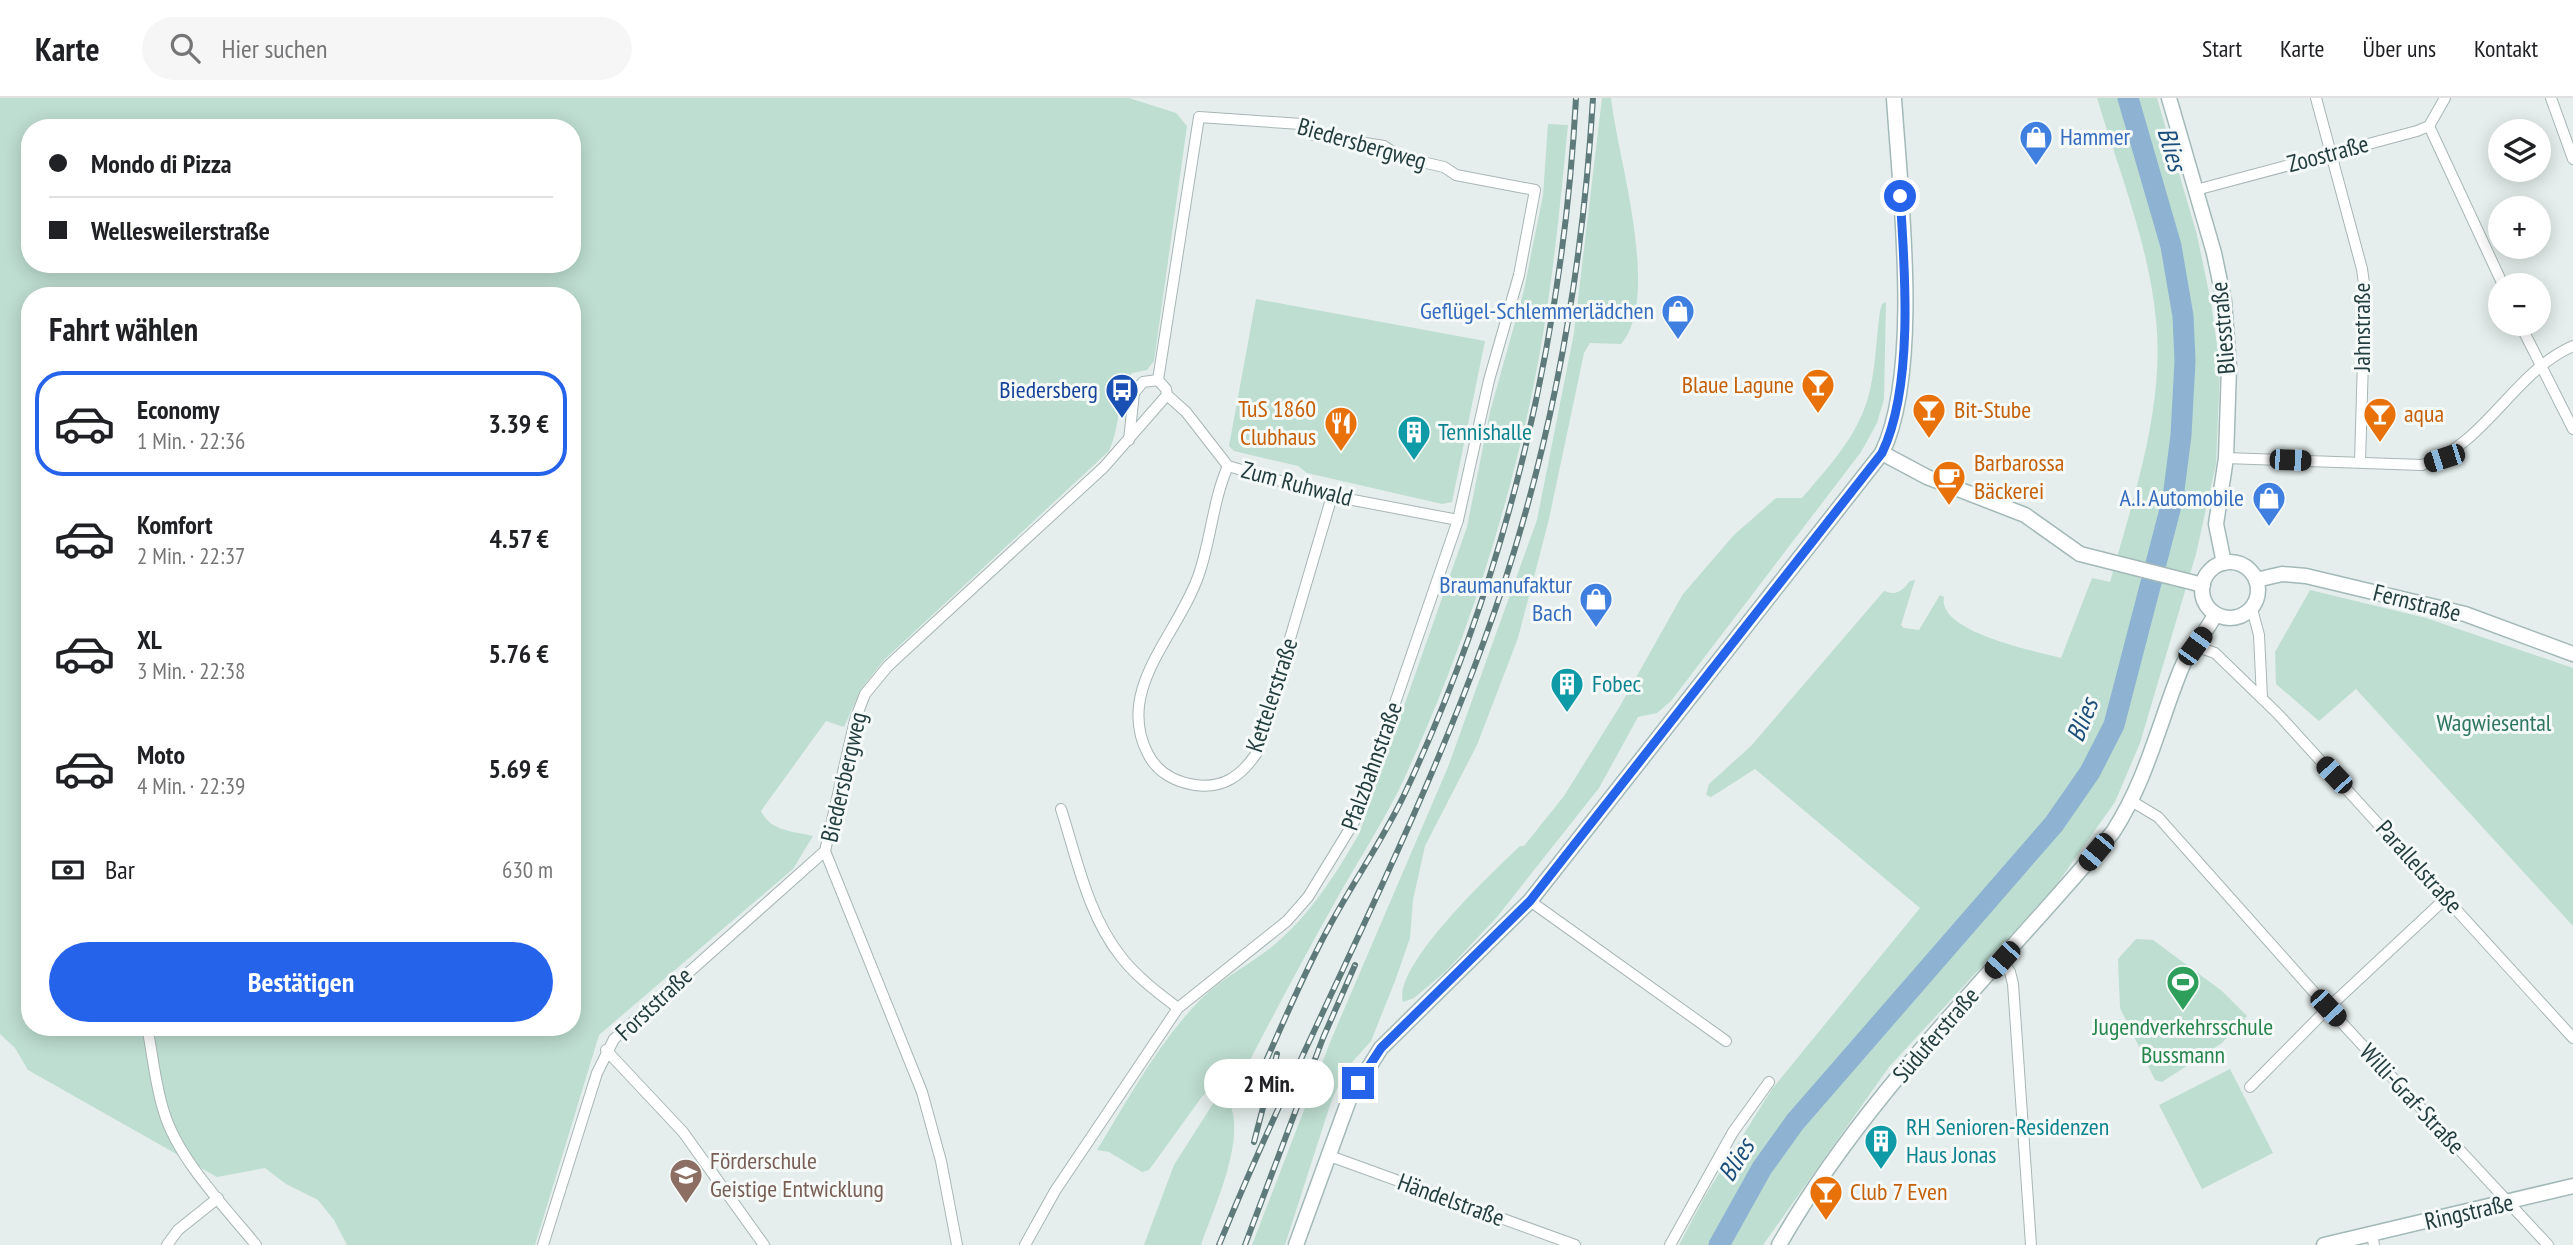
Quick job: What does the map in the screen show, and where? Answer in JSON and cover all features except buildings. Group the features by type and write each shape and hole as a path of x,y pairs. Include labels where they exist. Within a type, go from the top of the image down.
{"street":[{"path":"1296,1245 1350,1097 1381,1048 1530,901 1882,453 1896,412 1903,338 1903,247 1894,98"},
{"name":"Bliesstraße","path":"2169,98 2224,301 2229,367 2226,458 2216,524 2224,563"},
{"name":"Jahnstraße","path":"2316,98 2362,269 2365,291 2360,462"},
{"path":"2445,98 2429,126 2497,273"},
{"path":"2550,98 2573,159"},
{"name":"Biedersbergweg","path":"1158,380 1199,117 1300,124 1313,135 1384,146 1400,157 1444,167 1456,175 1535,190"},
{"name":"Zoostraße","path":"2196,190 2429,126"},
{"name":"Pfalzbahnstraße","path":"1025,1245 1055,1191 1178,1008 1287,921 1308,897 1344,843 1440,579 1458,520 1489,380 1518,275 1535,190"},
{"path":"2526,336 2573,429"},
{"path":"2226,458 2422,465 2444,458 2471,438 2540,364 2573,346"},
{"path":"1129,441 1134,393 1143,382 1158,380 1166,388 1167,395"},
{"name":"Biedersbergweg","path":"957,1245 941,1161 922,1092 825,851 855,720 870,686 1129,441 1167,395"},
{"name":"Zum Ruhwald","path":"1167,395 1186,412 1228,466 1332,496 1458,520"},
{"path":"1882,453 1935,480 2025,515 2080,554 2203,585"},
{"name":"Kettelerstraße","path":"1228,466 1199,574 1188,603 1144,679 1136,711 1138,733 1152,761 1172,778 1189,784 1220,785 1234,779 1256,754 1332,496"},
{"path":"2252,609 2235,618 2216,615 2204,601 2203,585 2213,568 2224,563 2239,564 2247,568 2256,580 2258,592 2252,609 2259,635 2262,698"},
{"name":"Fernstraße","path":"2256,580 2282,574 2306,576 2465,614 2573,654"},
{"path":"2133,802 2152,758 2182,666 2216,615"},
{"name":"Parallelstraße","path":"2195,646 2216,653 2262,698 2573,1038"},
{"name":"Süduferstraße","path":"1779,1245 1806,1200 1893,1083 2105,842 2133,802"},
{"name":"Willi-Graf-Straße","path":"2133,802 2158,817 2328,1008 2548,1245"},
{"path":"1061,809 1090,899 1106,934 1122,958 1178,1008"},
{"name":"Forststraße","path":"543,1245 606,1050 624,1028 825,851"},
{"path":"2250,1087 2328,1008 2446,898"},
{"path":"1530,901 1726,1041"},
{"path":"2002,960 2010,972 2013,984 2031,1245"},
{"path":"149,1036 164,1114 184,1152 256,1245"},
{"path":"606,1050 683,1132 764,1245"},
{"path":"1670,1245 1733,1132 1769,1082"},
{"name":"Händelstraße","path":"1327,1155 1575,1245"},
{"name":"Ringstraße","path":"2324,1245 2373,1240 2573,1186"},
{"path":"167,1245 178,1230 218,1198"}],"green space":[{"path":"0,98 1129,98 1176,113 1187,126 1154,361 1147,370 1132,373 1127,382 1109,451 884,660 861,689 844,727 826,721 761,811 765,818 777,827 813,836 793,869 599,1035 535,1245 347,1245 334,1220 318,1200 286,1184 265,1168 217,1177 28,1070 15,1048 0,1034"},
{"path":"1602,98 1611,98 1634,225 1638,294 1633,323 1621,344 1590,343 1584,353 1549,519 1518,638 1477,745 1425,846 1413,900 1410,938 1395,981 1371,1041 1346,1069 1331,1102 1285,1245 1252,1245 1331,1040 1448,767 1537,520 1574,333"},
{"path":"2097,98 2157,98 2197,235 2211,302 2220,367 2216,464 2196,554 2140,743 2115,802 2054,888 1889,1067 1763,1245 1679,1245 1705,1196 1772,1089 1920,908 1755,769 1711,797 1706,795 1709,784 1751,746 1884,591 1899,592 1910,581 1915,580 1901,625 1904,628 1919,630 1940,595 1944,597 1946,609 1971,630 2011,645 2061,658 2092,578 2110,582 2145,453 2156,386 2158,353 2147,264"},
{"path":"1548,124 1568,125 1553,264 1537,368 1519,451 1492,547 1443,688 1396,795 1239,1081 1217,1081 1201,1098 1149,1170 1142,1172 1109,1152 1097,1150 1145,1072 1171,1034 1201,999 1274,945 1299,921 1331,879 1359,834 1467,527 1490,412 1524,290 1543,195"},
{"path":"1256,299 1485,341 1452,502 1442,504 1307,473 1298,466 1234,451 1229,446"},
{"path":"1886,302 1884,399 1877,423 1861,452 1671,701 1657,713 1638,717 1599,788 1497,917 1445,972 1414,998 1403,1002 1404,986 1428,943 1489,876 1520,846 1524,846 1564,796 1620,706 1683,594 1734,535 1776,498 1802,498 1841,451 1854,430 1869,394 1880,311 1882,304"},
{"name":"Wagwiesental","path":"2310,590 2426,618 2573,668 2573,926 2356,689 2319,721 2276,684 2275,652"},
{"name":"Jugendverkehrsschule Bussmann","path":"2136,939 2153,940 2222,991 2247,1016 2222,1043 2162,1082 2155,1080 2120,1008 2118,959"},
{"path":"2230,1069 2273,1153 2202,1189 2159,1105"},
{"path":"1226,1098 1233,1112 1232,1149 1221,1192 1201,1245 1144,1245 1174,1165 1214,1102"}],"waterway":[{"name":"Blies","path":"1719,1245 1762,1168 1795,1122 2054,824 2090,772 2114,725 2173,498 2181,435 2185,361 2183,316 2171,246 2128,98"}],"railway":[{"path":"1250,1097 1318,948 1405,793 1441,710 1501,541 1543,366 1569,188 1576,98"},
{"path":"1219,1245 1251,1169 1423,794 1484,641 1507,575 1544,442 1571,305 1588,167 1593,98"},
{"path":"1245,1245 1323,1038 1355,965"},
{"path":"1254,1142 1277,1054"}],"place":[{"name":"Hammer","path":"2036,167"},
{"name":"Geflügel-Schlemmerlädchen","path":"1678,341"},
{"name":"Blaue Lagune","path":"1818,415"},
{"name":"Biedersberg","path":"1122,420"},
{"name":"Bit-Stube","path":"1929,440"},
{"name":"aqua","path":"2380,444"},
{"name":"TuS 1860 Clubhaus","path":"1341,453"},
{"name":"Tennishalle","path":"1414,462"},
{"name":"Barbarossa Bäckerei","path":"1949,507"},
{"name":"A.I. Automobile","path":"2269,528"},
{"name":"Braumanufaktur Bach","path":"1596,629"},
{"name":"Fobec","path":"1567,714"},
{"name":"Jugendverkehrsschule Bussmann","path":"2183,1012"},
{"name":"RH Senioren-Residenzen Haus Jonas","path":"1881,1171"},
{"name":"Förderschule Geistige Entwicklung","path":"686,1205"},
{"name":"Club 7 Even","path":"1826,1222"}],"route":[{"path":"1358,1083 1381,1048 1530,901 1882,453 1893,426 1899,394 1903,338 1904,256 1900,196"}]}
